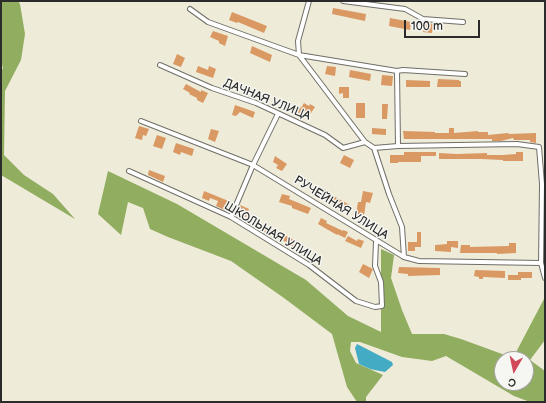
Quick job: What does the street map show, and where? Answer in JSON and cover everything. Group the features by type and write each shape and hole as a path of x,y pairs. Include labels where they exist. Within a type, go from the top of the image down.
{"street":[{"path":"309,1 298,41 300,55 365,142 374,148 389,194 402,227 404,257"},
{"path":"343,1 405,9 423,19 463,22"},
{"path":"190,9 208,22 300,55 397,71 403,70 465,74"},
{"name":"ДАЧНАЯ УЛИЦА","path":"160,65 212,88 256,103 324,135 343,148 365,142"},
{"path":"397,71 398,146"},
{"path":"232,217 253,165 278,114"},
{"name":"РУЧЕЙНАЯ УЛИЦА","path":"141,121 253,165 376,242 404,257 419,261 541,263"},
{"path":"374,148 398,146 517,144 539,147 541,153 543,185 544,239 541,263 545,278"},
{"name":"ШКОЛЬНАЯ УЛИЦА","path":"129,171 232,217 309,265 356,301 375,307 382,306 381,282 376,266 376,242"}],"green space":[{"path":"1,1 18,1 20,4 25,34 21,60 5,91 4,155 24,175 53,194 75,219 1,175 1,69 3,69 1,59"},
{"path":"108,171 177,204 306,280 348,316 381,332 381,249 394,255 391,278 412,334 444,334 494,351 494,384 446,356 432,361 402,357 360,342 351,342 350,351 356,363 383,375 366,397 366,402 357,402 347,387 332,334 284,298 231,261 150,229 143,208 128,202 121,235 98,214"},
{"path":"545,297 545,340 534,355 534,351 517,351"},
{"path":"534,363 545,371 545,402 530,402 506,391 534,391"}],"water":[{"path":"357,344 392,362 393,365 385,372 370,369 359,364 355,348"}],"building":[{"path":"333,8 366,14 365,21 332,14"},
{"path":"232,12 267,26 264,33 238,22 229,20"},
{"path":"390,18 411,22 410,30 389,26"},
{"path":"425,23 434,24 432,33 423,32"},
{"path":"213,31 228,36 225,46 219,43 219,41 210,37"},
{"path":"252,46 272,55 270,62 250,53"},
{"path":"177,54 185,58 181,67 173,64"},
{"path":"198,66 208,70 209,66 216,69 213,78 196,72"},
{"path":"327,66 336,67 335,76 325,74"},
{"path":"350,70 371,74 370,81 349,77"},
{"path":"382,75 393,76 392,86 381,85"},
{"path":"438,79 459,80 461,81 461,87 437,87"},
{"path":"406,80 430,81 430,87 406,87"},
{"path":"186,84 201,92 201,90 208,93 203,103 183,89"},
{"path":"339,87 349,87 349,98 343,98 343,93 339,94"},
{"path":"304,103 315,107 309,116 307,114 305,117 297,112 296,114 290,111 294,104 301,108"},
{"path":"356,103 365,103 365,118 356,118"},
{"path":"382,104 388,104 387,119 382,119"},
{"path":"235,105 255,112 253,118 240,112 236,116 232,115"},
{"path":"139,126 149,129 146,136 143,135 142,140 135,138"},
{"path":"372,128 386,129 386,135 372,134"},
{"path":"449,128 454,128 454,133 478,131 488,132 488,135 536,133 536,143 530,142 530,140 514,140 513,138 501,141 492,141 492,139 404,139 403,131 449,133"},
{"path":"211,129 219,131 215,142 208,139"},
{"path":"157,135 166,138 162,149 153,146"},
{"path":"176,143 194,149 192,156 181,152 180,155 173,152"},
{"path":"404,152 436,152 436,156 421,156 421,162 390,163 390,155 404,155"},
{"path":"516,152 523,152 523,161 439,159 439,153 487,153 487,155 503,155 516,154"},
{"path":"344,155 354,160 350,168 340,163"},
{"path":"275,156 287,164 282,171 276,168 278,165 273,162"},
{"path":"149,170 165,176 163,182 148,175"},
{"path":"324,189 350,205 347,211 329,202 330,200 321,195"},
{"path":"204,191 231,202 227,211 216,206 218,201 210,198 209,201 202,198"},
{"path":"363,191 373,193 370,203 366,202 364,216 356,214 358,202 361,202"},
{"path":"282,194 290,196 289,199 311,208 308,214 292,208 292,206 279,202"},
{"path":"240,205 249,209 246,217 236,214"},
{"path":"321,218 327,221 326,223 348,232 345,238 318,224"},
{"path":"266,226 299,242 296,249 290,246 291,244 264,232"},
{"path":"417,232 421,232 421,247 415,247 415,251 408,251 408,242 417,242"},
{"path":"348,236 357,241 358,239 364,241 361,248 345,241"},
{"path":"447,241 458,241 458,248 451,247 451,252 435,251 435,245 447,244"},
{"path":"509,243 516,243 516,253 460,253 461,245 470,245 470,247 509,246"},
{"path":"363,264 373,269 369,278 359,272"},
{"path":"399,267 440,268 440,275 408,276 408,274 398,273"},
{"path":"475,270 505,271 505,278 483,277 483,279 479,279 479,277 474,276"},
{"path":"518,272 532,272 532,278 508,280 508,275 518,275"}]}
